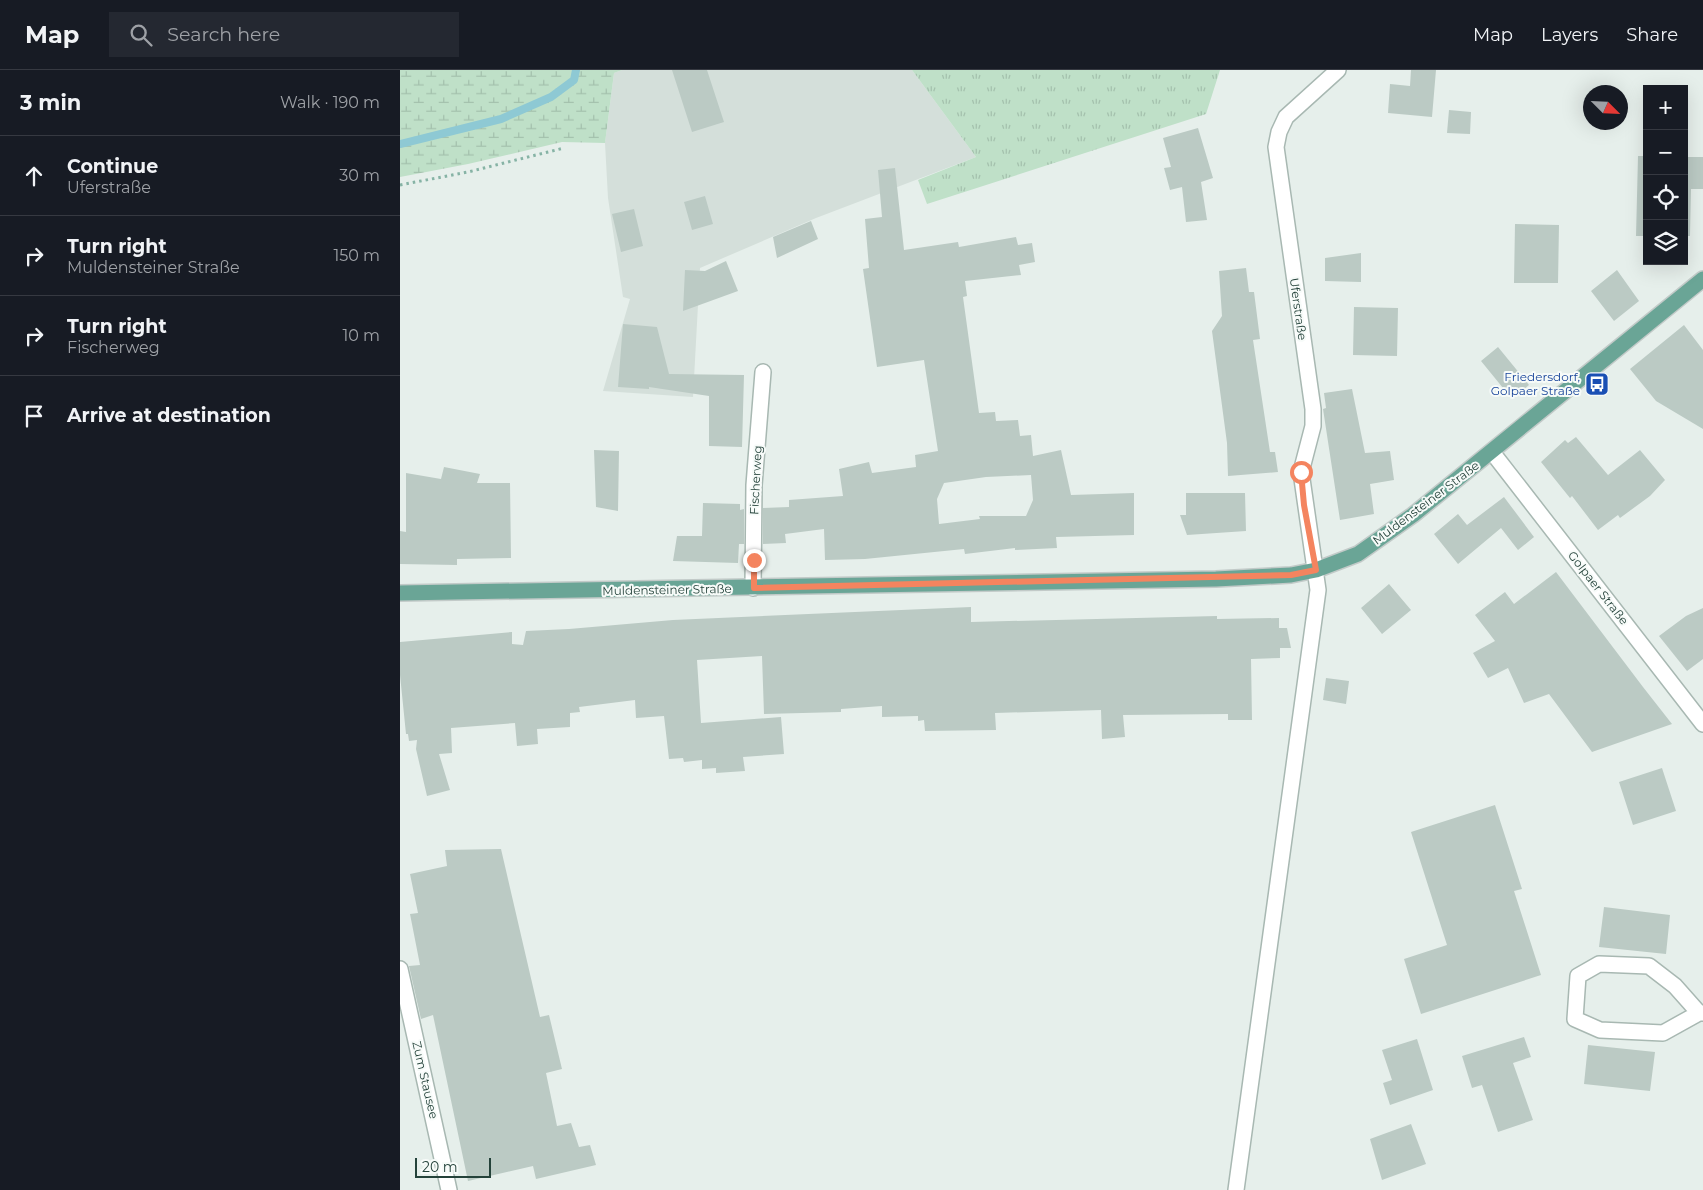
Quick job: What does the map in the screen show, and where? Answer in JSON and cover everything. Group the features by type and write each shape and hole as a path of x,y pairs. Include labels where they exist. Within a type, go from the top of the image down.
{"main road":[{"name":"Muldensteiner Straße","path":"400,593 754,588 1263,577 1291,575 1316,570 1358,554 1383,538 1492,452 1703,279"}],"street":[{"name":"Uferstraße","path":"1236,1190 1318,590 1304,505 1301,472 1313,426 1314,409 1276,147 1279,132 1286,116 1338,70"},
{"name":"Fischerweg","path":"754,588 754,485 763,372"},
{"name":"Golpaer Straße","path":"1492,452 1703,724"},
{"path":"1599,964 1649,966 1675,986 1701,1013 1663,1033 1600,1030 1575,1019 1578,976 1599,964"},
{"name":"Zum Stausee","path":"400,969 449,1190"}],"path":[{"path":"400,185 468,172 564,148"}],"shaded area":[{"path":"622,70 912,70 976,157 816,218 700,268 693,397 603,391 630,299 623,297 608,198 605,143 614,73"}],"green space":[{"path":"400,70 622,70 614,73 605,143 562,142 468,164 400,177"},
{"path":"912,70 1220,70 1206,114 927,204 918,180 976,157"}],"building":[{"path":"672,70 707,70 724,122 692,132"},
{"path":"1411,70 1436,70 1432,117 1388,113 1390,84 1410,86"},
{"path":"1449,110 1471,112 1470,134 1447,133"},
{"path":"1198,128 1213,178 1201,182 1207,220 1186,222 1182,187 1170,190 1164,168 1171,167 1163,138"},
{"path":"1638,156 1643,156 1643,236 1636,236"},
{"path":"1688,157 1703,157 1703,189 1691,189 1690,236 1688,236"},
{"path":"895,168 904,250 958,242 959,247 1016,237 1018,245 1032,243 1035,262 1019,265 1021,275 965,281 967,296 963,297 979,413 995,412 996,421 1018,420 1020,436 1031,435 1033,456 1061,450 1071,495 1134,493 1134,535 1056,537 1057,548 1015,550 1015,548 965,554 964,549 865,559 825,560 824,529 785,534 786,543 763,544 763,508 789,507 789,500 843,496 839,469 869,462 872,473 916,467 915,455 938,451 924,360 877,367 863,269 869,268 865,219 882,217 878,170","holes":["1031,475 1033,500 1026,516 979,516 980,519 939,524 937,499 944,483 986,477"]},
{"path":"705,196 713,224 692,230 684,202"},
{"path":"634,209 643,246 621,252 612,214"},
{"path":"811,221 818,239 777,258 773,237"},
{"path":"1515,224 1559,225 1558,283 1514,283"},
{"path":"1361,253 1361,282 1325,281 1325,258"},
{"path":"726,261 738,291 683,311 685,270 705,271"},
{"path":"1246,268 1249,292 1254,292 1260,339 1253,340 1270,452 1275,452 1278,472 1228,476 1227,443 1212,331 1222,316 1219,271"},
{"path":"1617,270 1639,301 1614,321 1591,291"},
{"path":"1354,307 1398,308 1397,356 1353,355"},
{"path":"623,324 657,327 669,374 744,375 742,447 709,446 709,396 649,387 649,389 618,387"},
{"path":"1684,325 1703,350 1703,429 1656,401 1630,369"},
{"path":"1498,347 1529,385 1512,399 1481,361"},
{"path":"1352,389 1365,453 1390,451 1394,480 1370,484 1374,514 1340,520 1323,409 1326,408 1324,393"},
{"path":"1576,437 1608,475 1640,450 1665,480 1650,496 1620,518 1618,515 1598,530 1572,496 1570,498 1541,462 1565,440 1568,443"},
{"path":"594,450 619,451 618,511 596,507"},
{"path":"444,467 480,474 477,483 510,483 511,558 457,559 457,565 400,564 400,531 406,532 406,473 441,479"},
{"path":"1186,493 1245,493 1246,531 1187,535 1180,515 1186,515"},
{"path":"1504,497 1534,537 1518,550 1501,528 1458,564 1434,534 1458,514 1467,525"},
{"path":"703,503 740,504 740,510 744,509 744,544 739,544 738,563 673,561 677,536 702,536"},
{"path":"1556,572 1672,724 1592,752 1549,694 1524,703 1508,668 1488,678 1473,653 1495,641 1475,615 1505,592 1514,604"},
{"path":"1389,584 1411,610 1382,634 1361,608"},
{"path":"971,607 971,622 1217,616 1217,619 1279,618 1279,628 1287,628 1291,648 1280,648 1280,658 1251,659 1252,720 1228,720 1228,714 1123,715 1125,737 1102,739 1101,710 995,713 996,730 925,731 924,720 918,721 918,716 882,717 882,706 841,709 841,712 764,714 762,656 697,660 701,723 781,717 784,754 743,757 745,771 716,773 716,768 702,769 702,760 684,762 683,758 669,759 664,716 636,718 635,700 579,707 580,712 570,713 570,727 537,729 538,744 517,746 515,723 451,728 452,753 439,754 450,790 427,796 416,749 417,740 409,741 408,734 406,734 400,675 400,642 512,632 512,644 523,645 526,631 673,620"},
{"path":"1703,608 1703,659 1687,671 1659,636 1686,616"},
{"path":"1326,678 1349,681 1346,704 1323,700"},
{"path":"1662,768 1676,811 1633,825 1619,782"},
{"path":"1495,805 1522,889 1514,891 1541,975 1421,1014 1404,959 1447,945 1411,832"},
{"path":"501,849 540,1017 549,1015 562,1069 546,1073 557,1126 571,1123 579,1147 590,1145 596,1165 536,1179 533,1166 468,1181 433,1015 421,1019 409,966 420,965 410,914 418,913 410,874 447,866 445,850"},
{"path":"1604,907 1670,915 1666,954 1599,947"},
{"path":"1524,1037 1531,1057 1513,1063 1533,1120 1498,1132 1482,1085 1472,1088 1462,1056"},
{"path":"1417,1039 1433,1090 1390,1105 1383,1083 1392,1080 1382,1050"},
{"path":"1588,1045 1655,1052 1650,1091 1584,1084"},
{"path":"1411,1124 1426,1164 1382,1180 1370,1139"}],"waterway":[{"path":"400,144 501,119 551,97 574,80 576,70"}],"place":[{"name":"Friedersdorf, Golpaer Straße","path":"1597,384"}],"route":[{"path":"754,560 754,588 1216,579 1291,575 1316,570 1304,505 1301,472"}]}
